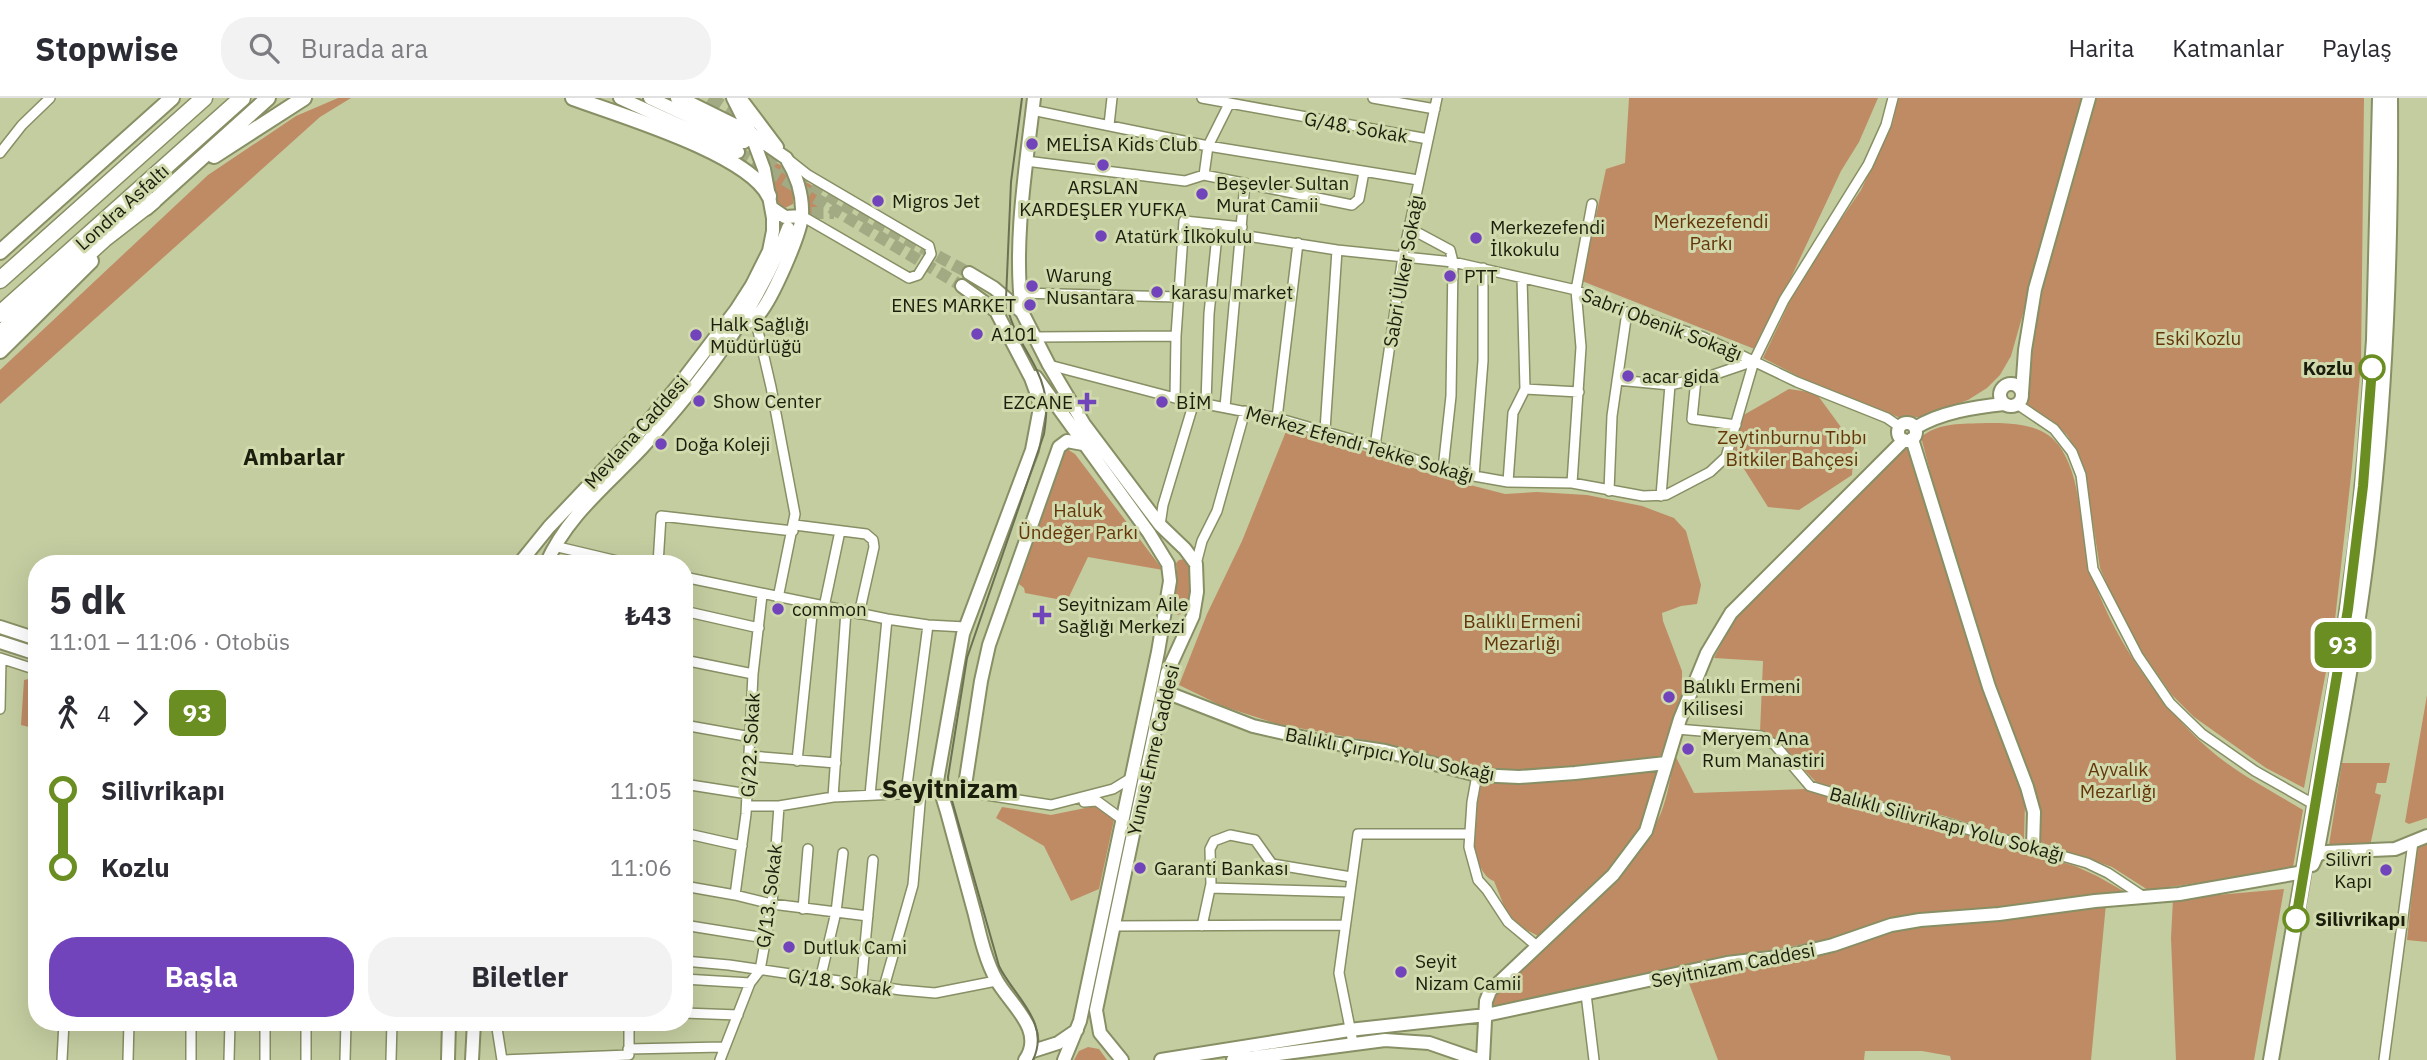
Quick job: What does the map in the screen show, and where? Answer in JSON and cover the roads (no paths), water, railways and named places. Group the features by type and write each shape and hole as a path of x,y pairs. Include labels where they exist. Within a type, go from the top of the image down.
{"highway":[{"name":"Londra Asfaltı","path":"22,261 204,98"},
{"name":"Londra Asfaltı","path":"0,314 242,98"},
{"path":"0,334 104,239 153,201"},
{"path":"0,274 22,261"},
{"path":"0,280 22,261"}],"main road":[{"path":"0,252 172,98"},
{"path":"0,351 153,201 268,98"},
{"path":"186,172 195,169 269,118 304,98"},
{"path":"573,98 724,158 757,179 770,202 785,217 802,216"},
{"path":"620,98 786,158"},
{"path":"650,98 744,143"},
{"path":"683,100 707,103 714,98"},
{"name":"Mevlana Caddesi","path":"527,555 649,421 736,310 769,251 773,231 764,169 744,143 733,98"},
{"path":"737,327 760,314 802,216 795,174 740,98"},
{"path":"2014,401 2035,289 2089,98"},
{"path":"2279,1060 2315,805 2348,609 2366,450 2374,340 2379,98"},
{"path":"2271,1060 2308,863 2351,658 2372,505 2384,328 2390,98"},
{"path":"683,100 744,143"},
{"path":"1021,312 1019,293 1033,104"},
{"path":"764,169 773,158 786,158"},
{"name":"Mevlana Caddesi","path":"550,555 574,518 641,449 737,327 775,264 788,228"},
{"path":"969,273 994,288 1021,312 1084,424 1160,525 1196,564"},
{"path":"962,286 996,312 1024,363 1039,400 1038,428 997,549 964,631 937,788 941,792 980,935 996,981 1021,1013 1031,1038 1031,1057 1078,1029"},
{"path":"2014,401 1999,395 2025,350"},
{"path":"1024,363 1149,533 1168,564 1175,553 1185,549"},
{"path":"1973,408 2004,386 2019,387 2014,401"},
{"path":"1483,1060 1486,1002 1490,991 1613,876 1646,831 1677,729 1707,653 1731,614 1910,436 1932,420 1973,408 2014,401"},
{"path":"1900,427 1909,423 1910,436 1989,687 2034,812 2033,848"},
{"path":"964,792 989,645 1059,447 1068,441 1083,444"},
{"path":"554,546 557,555"},
{"name":"Yunus Emre Caddesi","path":"1064,1060 1078,1029 1123,820 1165,612 1170,581 1168,564"},
{"name":"Yunus Emre Caddesi","path":"1118,1058 1098,1029 1096,1010 1167,673 1193,615 1197,592 1196,564"},
{"path":"1165,612 1167,617 1176,621 1186,620 1193,615"},
{"path":"0,627 28,636"},
{"path":"0,642 28,651"},
{"name":"Balıklı Çırpıcı Yolu Sokağı","path":"1163,691 1254,726 1319,741 1385,751 1478,775 1519,777 1666,763"},
{"name":"Seyitnizam Caddesi","path":"1161,1060 1351,1036 1486,1014 1727,963 1787,956 1833,945 1891,925 2179,894 2308,863 2326,852 2395,849 2427,836"},
{"path":"448,1060 449,1031"},
{"path":"472,1060 474,1031"},
{"name":"Seyitnizam Caddesi","path":"1233,1060 1319,1054 1351,1036 1410,1041 1447,1048 1478,1060"}],"street":[{"path":"0,153 22,125 50,98"},
{"path":"1109,125 1112,98"},
{"name":"G/48. Sokak","path":"1202,98 1428,139"},
{"path":"1373,98 1435,109"},
{"name":"Sabri Ülker Sokağı","path":"1375,446 1403,256 1437,98"},
{"path":"1661,496 1710,472 1726,457 1754,361 1784,300 1868,165 1886,125 1893,98"},
{"path":"1033,104 1109,125 1208,146 1418,180"},
{"path":"1204,175 1208,146 1229,104"},
{"path":"786,158 808,175 929,246 931,254 918,275 909,278 802,216"},
{"path":"1027,161 1185,181 1204,175 1352,205 1359,199 1364,172"},
{"path":"1225,407 1245,183"},
{"path":"1572,484 1581,347 1576,290 1592,204"},
{"name":"Sabri Obenik Sokağı","path":"1179,297 1184,221 1217,225 1337,250 1453,262 1576,290 1627,312 1703,337 1797,382 1887,418 1900,427"},
{"path":"1206,403 1209,314 1217,225"},
{"path":"1409,228 1450,250 1453,262 1451,396 1443,469"},
{"path":"1278,418 1298,243"},
{"path":"1325,430 1337,250"},
{"path":"1474,476 1483,361 1483,268"},
{"path":"1508,482 1513,413 1525,389 1522,278"},
{"path":"1019,293 1179,297 1175,398"},
{"path":"1609,491 1612,416 1627,312"},
{"path":"755,318 795,514 778,598"},
{"path":"1036,337 1176,336"},
{"path":"1618,380 1670,385 1710,376 1754,361"},
{"name":"Merkez Efendi Tekke Sokağı","path":"1049,365 1175,398 1325,430 1443,469 1474,476 1508,482 1572,484 1661,496"},
{"path":"1696,379 1692,419 1736,425"},
{"path":"1661,496 1670,385"},
{"path":"1525,389 1579,392"},
{"path":"1160,525 1163,505 1194,401"},
{"path":"2014,401 2054,429 2072,452 2081,475 2093,569 2109,605 2169,703 2202,734 2255,771 2315,805"},
{"path":"1196,564 1202,541 1217,511 1245,411"},
{"path":"659,555 661,516 866,534 873,540 874,547 859,614"},
{"path":"824,607 840,531"},
{"path":"1185,549 1202,541"},
{"path":"554,546 591,555"},
{"path":"693,579 813,606 964,631"},
{"name":"G/22. Sokak","path":"735,895 747,806 753,674 762,595"},
{"path":"797,761 813,606"},
{"path":"833,797 846,611"},
{"path":"693,613 759,628"},
{"path":"870,795 887,619"},
{"path":"906,793 928,625"},
{"path":"0,709 1,659 28,667"},
{"path":"693,662 753,674"},
{"path":"693,727 751,737"},
{"name":"Balıklı Silivrikapı Yolu Sokağı","path":"1677,729 1760,736 1775,745 1810,786 2087,863 2108,873 2144,897"},
{"path":"750,756 835,763"},
{"path":"1478,775 1469,847 1478,880 1508,922 1538,947"},
{"path":"747,806 779,806 833,797 954,790 1051,805 1113,789 1131,778"},
{"path":"693,785 748,793"},
{"path":"884,987 913,885 921,792"},
{"path":"941,792 1046,810 1097,802 1123,820"},
{"name":"G/13. Sokak","path":"720,1060 750,984 760,970 772,904 779,806"},
{"path":"1351,1036 1339,973 1358,834 1470,834"},
{"path":"693,835 741,846"},
{"path":"1202,926 1210,888 1210,849 1214,841 1230,835 1255,840 1272,864 1351,877"},
{"path":"2384,1060 2413,842"},
{"path":"803,909 808,849"},
{"path":"820,980 836,912 843,853"},
{"path":"862,977 873,860"},
{"path":"693,888 803,909 868,916"},
{"path":"1210,888 1348,892"},
{"path":"1113,926 1344,925"},
{"path":"693,926 765,938"},
{"name":"G/18. Sokak","path":"693,962 935,993 996,981"},
{"path":"693,980 750,984"},
{"path":"1586,994 1594,1060"},
{"path":"693,1013 738,1015"},
{"path":"62,1060 64,1031"},
{"path":"128,1060 129,1031"},
{"path":"191,1031 191,1060"},
{"path":"229,1060 230,1031"},
{"path":"265,1031 265,1060"},
{"path":"306,1031 306,1060"},
{"path":"345,1060 346,1031"},
{"path":"391,1060 392,1031"},
{"path":"498,1031 503,1060 629,1055 723,1047"},
{"path":"629,1031 629,1055"}],"tunnel":[{"path":"709,98 748,123"},
{"path":"752,146 843,205 969,273"},
{"path":"738,152 962,286"},
{"path":"795,219 806,213 834,213"}],"tram line":[{"path":"1022,98 1011,182 1006,299 1013,325 1044,390 1044,434 967,658 948,777 949,790 999,966 1034,1022 1037,1046 1033,1060"}],"place":[{"name":"MELİSA Kids Club","path":"1032,144"},
{"name":"ARSLAN KARDEŞLER YUFKA","path":"1103,165"},
{"name":"Beşevler Sultan Murat Camii","path":"1202,194"},
{"name":"Migros Jet","path":"878,201"},
{"name":"Atatürk İlkokulu","path":"1101,236"},
{"name":"Merkezefendi İlkokulu","path":"1476,238"},
{"name":"PTT","path":"1450,276"},
{"name":"Warung Nusantara","path":"1032,286"},
{"name":"karasu market","path":"1157,292"},
{"name":"ENES MARKET","path":"1030,305"},
{"name":"A101","path":"977,334"},
{"name":"Halk Sağlığı Müdürlüğü","path":"696,335"},
{"name":"Kozlu","path":"2372,368"},
{"name":"acar gida","path":"1628,376"},
{"name":"Show Center","path":"699,401"},
{"name":"EZCANE","path":"1087,402"},
{"name":"BİM","path":"1162,402"},
{"name":"Doğa Koleji","path":"661,444"},
{"name":"common","path":"778,609"},
{"name":"Seyitnizam Aile Sağlığı Merkezi","path":"1042,615"},
{"name":"Balıklı Ermeni Kilisesi","path":"1669,697"},
{"name":"Meryem Ana Rum Manastiri","path":"1688,749"},
{"name":"Garanti Bankası","path":"1140,868"},
{"name":"Silivri Kapı","path":"2386,870"},
{"name":"Silivrikapı","path":"2296,919"},
{"name":"Dutluk Cami","path":"789,947"},
{"name":"Seyit Nizam Camii","path":"1401,972"}],"district":[{"name":"Ambarlar","path":"294,456"},
{"name":"Seyitnizam","path":"950,788"}],"park label":[{"name":"Merkezefendi Parkı","path":"1711,232"},
{"name":"Eski Kozlu","path":"2198,338"},
{"name":"Zeytinburnu Tıbbı Bitkiler Bahçesi","path":"1792,448"},
{"name":"Haluk Ündeğer Parkı","path":"1078,521"},
{"name":"Balıklı Ermeni Mezarlığı","path":"1522,632"},
{"name":"Ayvalık Mezarlığı","path":"2118,780"}]}
